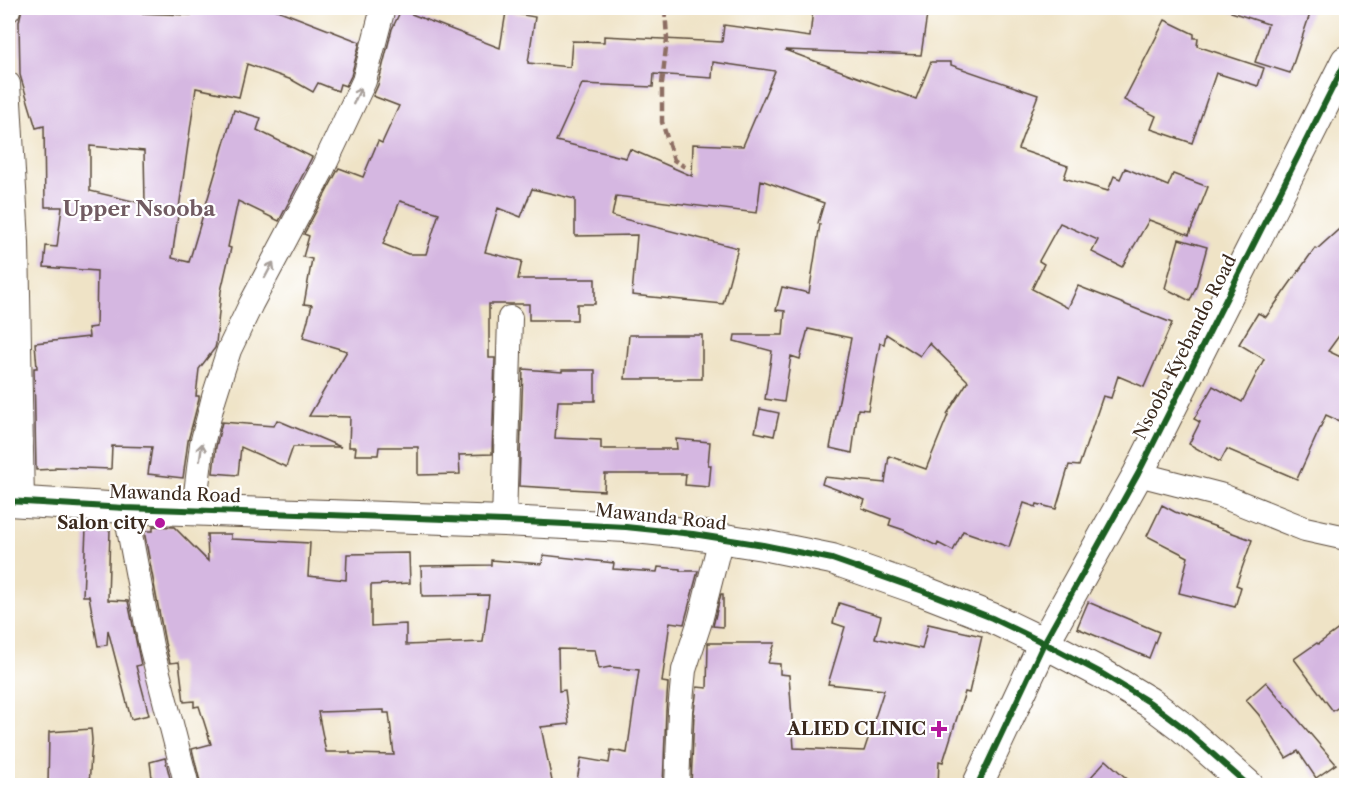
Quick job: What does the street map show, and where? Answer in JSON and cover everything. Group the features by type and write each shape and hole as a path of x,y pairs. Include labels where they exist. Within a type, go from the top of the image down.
{"street":[{"path":"194,510 202,444 214,397 230,350 251,304 321,172 364,81 383,8"},
{"name":"Nsooba Kyebando Road","path":"977,786 1044,643 1138,474 1347,62"},
{"path":"8,84 17,242 15,502"},
{"path":"504,521 510,318"},
{"path":"1138,474 1220,495 1305,529 1347,538"},
{"name":"Mawanda Road","path":"15,502 626,527 721,538 832,559 972,610 1101,672 1149,702 1181,726 1249,786"},
{"path":"125,508 151,646 187,786"},
{"path":"677,786 684,670 700,621 721,538"}],"building":[{"path":"22,8 88,8 109,12 191,15 192,8 272,8 360,42 351,76 346,86 340,84 338,91 318,83 313,92 292,80 247,64 239,97 196,88 172,258 189,262 234,110 261,118 257,130 312,157 279,221 238,201 228,247 231,248 221,291 216,344 199,369 196,396 199,396 199,399 188,441 183,478 148,474 152,447 112,446 111,469 55,467 55,469 36,470 34,368 37,368 35,343 89,337 88,328 96,327 97,271 44,267 46,246 57,247 62,207 45,207 44,126 36,128 20,75 19,22","holes":["90,146 144,151 145,204 90,191"]},
{"path":"813,8 928,8 921,55 785,50 916,99 931,62 951,62 951,65 1038,95 1018,149 1068,166 1064,178 1108,191 1114,176 1120,179 1125,168 1168,186 1173,174 1208,187 1189,235 1149,220 1122,267 1092,252 1098,240 1060,223 1039,261 1044,264 1032,289 1068,308 1078,286 1172,323 1144,387 1118,376 1111,398 1103,396 1079,466 1069,465 1056,509 1024,503 1009,547 963,531 953,551 938,543 937,546 889,525 891,519 862,508 865,500 822,484 824,477 885,483 889,456 926,469 947,414 968,381 929,343 920,356 886,334 884,344 880,343 868,410 858,409 852,453 830,448 851,338 808,329 800,359 791,356 784,402 765,399 772,351 734,341 735,335 783,335 785,311 776,310 782,287 809,293 820,224 818,223 824,203 761,180 757,213 616,196 612,216 738,248 723,304 632,295 637,235 575,236 575,199 532,189 521,217 498,208 485,252 522,261 518,279 595,279 595,304 577,304 577,320 529,320 529,304 489,304 489,358 495,358 492,454 459,455 460,474 418,475 418,447 379,447 378,455 355,455 356,447 349,447 350,417 309,416 347,351 303,338 312,305 304,304 312,259 303,257 309,236 304,234 339,168 363,177 378,141 382,143 399,106 373,96 378,85 392,29 401,10 500,48 506,12 535,17 528,63 570,67 572,41 604,42 604,36 722,42 724,25 810,37","holes":["713,62 775,71 743,146 693,144 692,176 630,149 626,158 556,141 582,84 653,87 654,74 712,78","400,201 439,213 426,254 408,254 383,244"]},
{"path":"1232,8 1312,8 1290,73 1255,62 1268,24 1231,12"},
{"path":"1165,20 1194,34 1194,38 1198,38 1197,46 1264,68 1258,86 1216,73 1192,143 1151,129 1156,116 1124,100"},
{"path":"1347,222 1347,325 1328,351 1347,360 1347,406 1339,421 1326,415 1297,479 1227,449 1220,462 1189,444 1200,422 1194,419 1213,386 1242,402 1264,359 1239,344 1258,313 1266,317 1315,248 1317,249"},
{"path":"1179,239 1207,247 1190,301 1165,288"},
{"path":"629,335 702,335 702,379 625,379"},
{"path":"523,369 562,372 562,370 595,370 595,401 558,401 555,438 601,440 601,449 677,449 676,439 710,442 709,487 685,485 686,474 605,474 604,491 519,486"},
{"path":"760,409 779,413 774,436 755,432"},
{"path":"277,420 341,447 293,447 286,467 241,447 238,475 213,473 222,422 274,426"},
{"path":"1162,505 1175,512 1252,540 1236,585 1241,587 1235,607 1179,593 1188,557 1147,536"},
{"path":"153,526 174,527 208,561 207,534 231,534 231,539 310,543 308,576 346,580 347,554 409,553 410,583 371,585 371,626 406,624 406,645 483,642 489,595 422,596 421,566 491,565 491,560 542,564 543,555 614,563 613,569 657,572 658,567 698,571 684,624 670,622 662,682 668,683 663,786 576,786 581,758 609,763 611,750 627,753 639,670 610,667 599,669 595,650 558,649 559,691 565,690 569,724 541,727 553,786 201,786 192,749 211,744 199,706 194,707 194,701 184,702 179,662 170,663 144,531 153,531","holes":["384,710 384,713 389,713 394,755 326,752 318,712"]},
{"path":"86,529 110,530 108,600 128,601 141,665 136,666 149,715 131,719 108,630 107,645 98,646 89,596 83,596"},
{"path":"721,594 723,594 723,627 713,626"},
{"path":"1088,602 1159,632 1149,658 1077,628"},
{"path":"839,603 881,616 875,638 922,649 928,624 982,636 969,693 965,692 943,762 939,761 938,786 691,786 694,712 697,687 707,688 708,643 775,643 768,663 780,664 780,674 789,675 794,748 864,751 884,690 828,684 845,627 833,623"},
{"path":"1347,623 1347,701 1333,711 1294,659"},
{"path":"1266,682 1336,764 1316,778 1298,751 1286,758 1259,715 1246,700"},
{"path":"91,729 89,786 48,786 49,732"},
{"path":"165,758 172,786 153,786 150,762"},
{"path":"1106,760 1135,786 1083,786"}],"marked path":[{"path":"665,8 667,39 662,84 662,122 674,160 685,167"}],"cycle path":[{"path":"977,786 1044,643 1138,474 1346,61"},
{"path":"8,501 125,508 626,527 693,534 832,559 992,618 1101,673 1149,702 1181,726 1249,786"}],"place":[{"name":"Salon city","path":"160,523"},
{"name":"ALIED CLINIC","path":"939,729"}],"district":[{"name":"Upper Nsooba","path":"139,208"}]}
